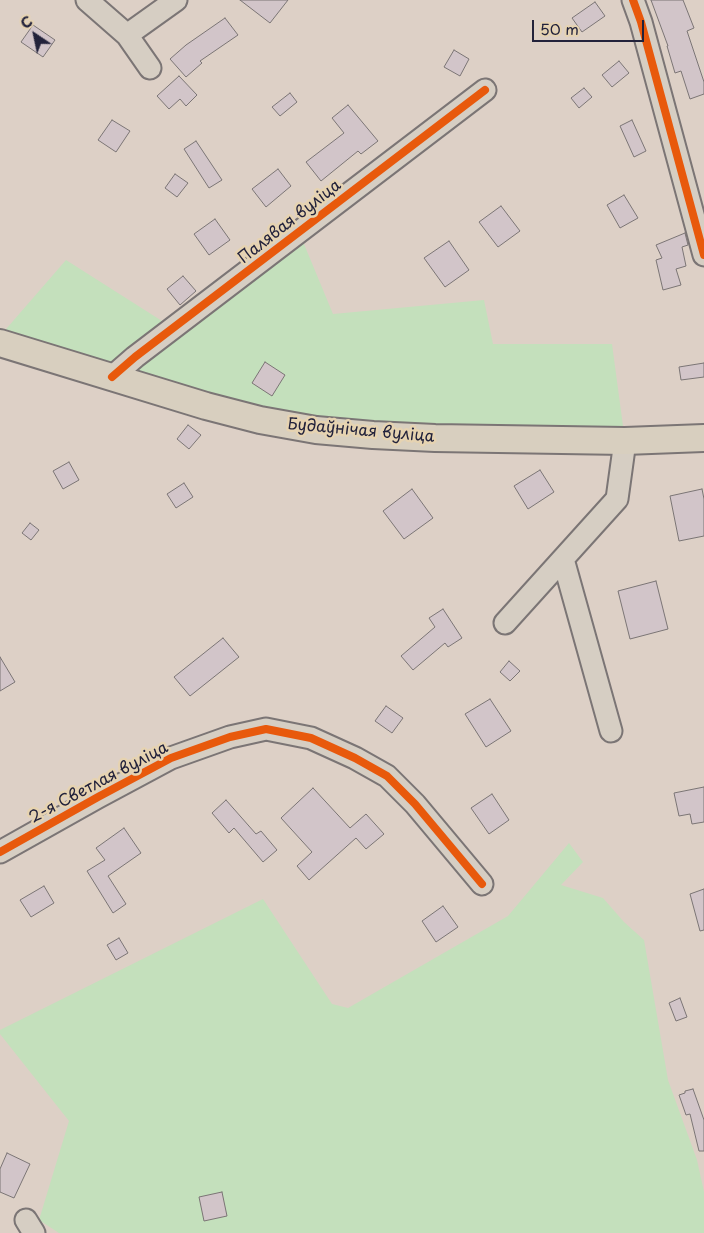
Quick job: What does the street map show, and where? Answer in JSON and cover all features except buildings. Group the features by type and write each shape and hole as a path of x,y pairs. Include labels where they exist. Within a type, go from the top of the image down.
{"main road":[{"name":"Будаўнічая вуліца","path":"0,342 206,406 260,420 316,430 435,438 624,441 704,438"}],"street":[{"path":"87,0 127,35 150,68"},
{"path":"127,35 176,0"},
{"path":"633,0 644,31 704,254"},
{"name":"Палявая вуліца","path":"112,377 135,357 485,90"},
{"path":"505,624 617,500 624,441"},
{"path":"563,559 610,730"},
{"name":"2-я Светлая вуліца","path":"0,852 170,758 230,737 266,729 310,738 355,758 387,776 415,804 482,884"}],"green space":[{"path":"299,232 333,314 484,300 493,344 612,344 625,441 316,430 0,336 66,260 173,328"},
{"path":"569,843 583,862 561,885 603,898 624,922 644,940 668,1080 697,1160 704,1192 704,1233 59,1233 39,1220 69,1121 0,1034 0,1030 263,899 332,1004 348,1008 508,916"}],"cycle path":[{"path":"633,0 641,22 704,255"},
{"path":"112,377 135,357 485,90"},
{"path":"0,852 171,758 230,737 266,729 311,738 355,758 387,776 415,804 482,884"}]}
